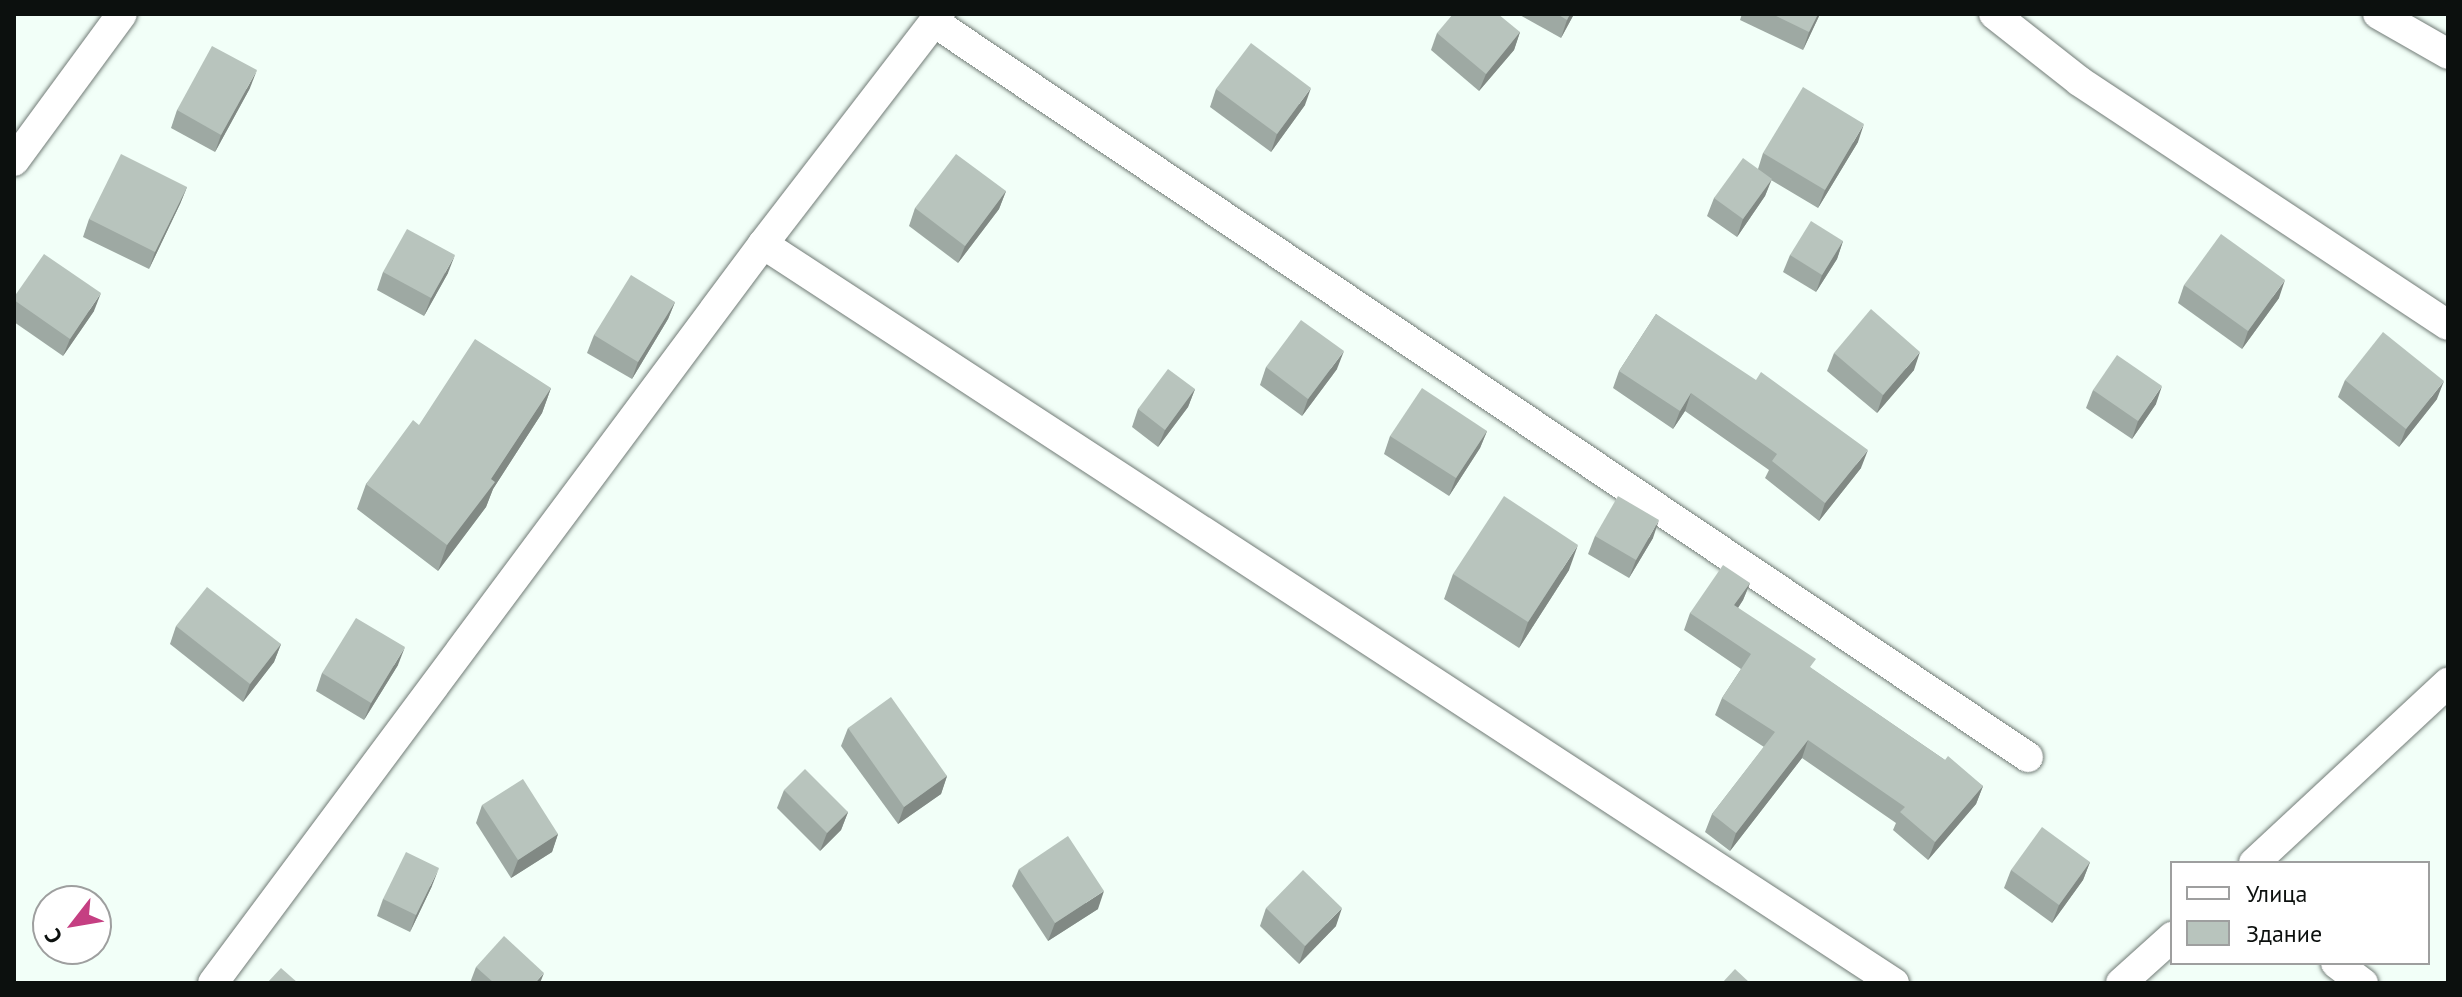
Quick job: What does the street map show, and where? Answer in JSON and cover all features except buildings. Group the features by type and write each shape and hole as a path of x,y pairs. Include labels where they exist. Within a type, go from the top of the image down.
{"street":[{"path":"14,161 122,14"},
{"path":"1994,14 2079,81 2448,325"},
{"path":"2378,14 2448,54"},
{"path":"213,983 763,244 937,18 2028,757"},
{"path":"763,244 1894,983"},
{"path":"2256,861 2445,691"},
{"path":"2121,983 2170,939"},
{"path":"2339,965 2363,983"}]}
